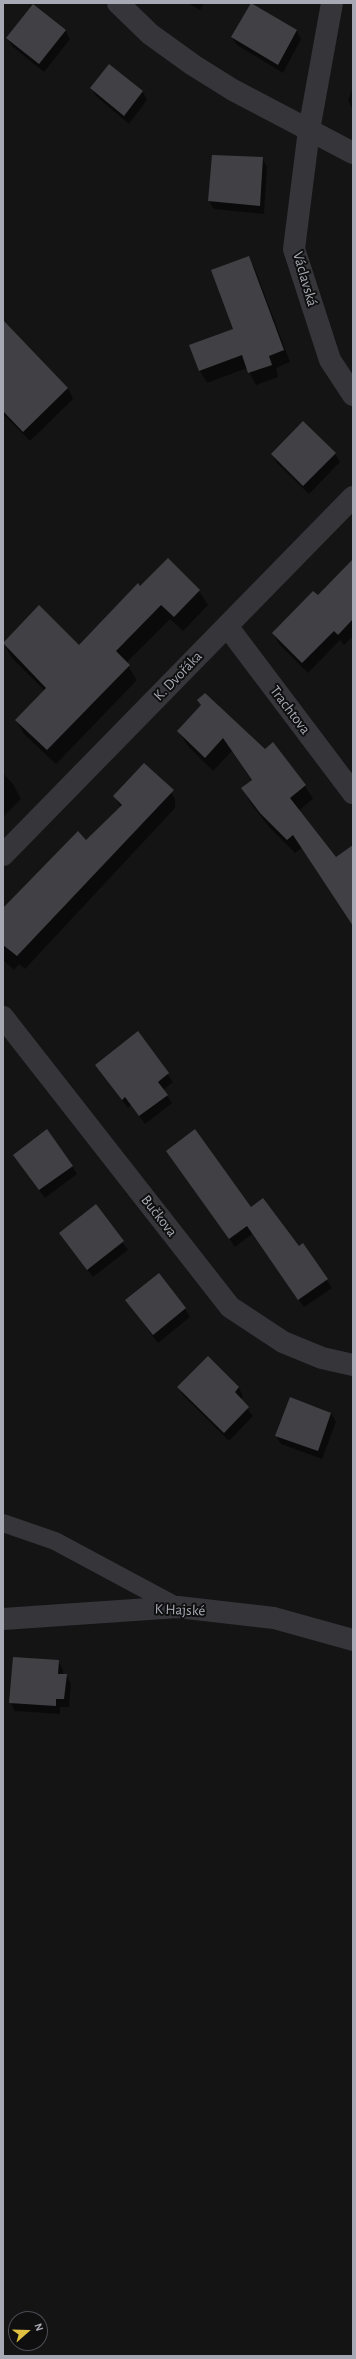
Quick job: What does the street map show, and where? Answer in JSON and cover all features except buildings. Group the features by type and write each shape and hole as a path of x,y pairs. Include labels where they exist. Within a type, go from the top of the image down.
{"street":[{"path":"118,3 150,34 193,65 233,90 353,153"},
{"name":"Václavská","path":"332,3 309,130 294,249 330,360 353,395"},
{"name":"K. Dvořáka","path":"3,855 353,497"},
{"name":"Trachtova","path":"227,626 353,793"},
{"name":"Bučkova","path":"3,1017 230,1307 283,1342 322,1358 353,1365"},
{"name":"K Hajské","path":"3,1619 178,1607 274,1618 353,1640"}],"lane":[{"path":"3,1523 55,1541 178,1607"}]}
